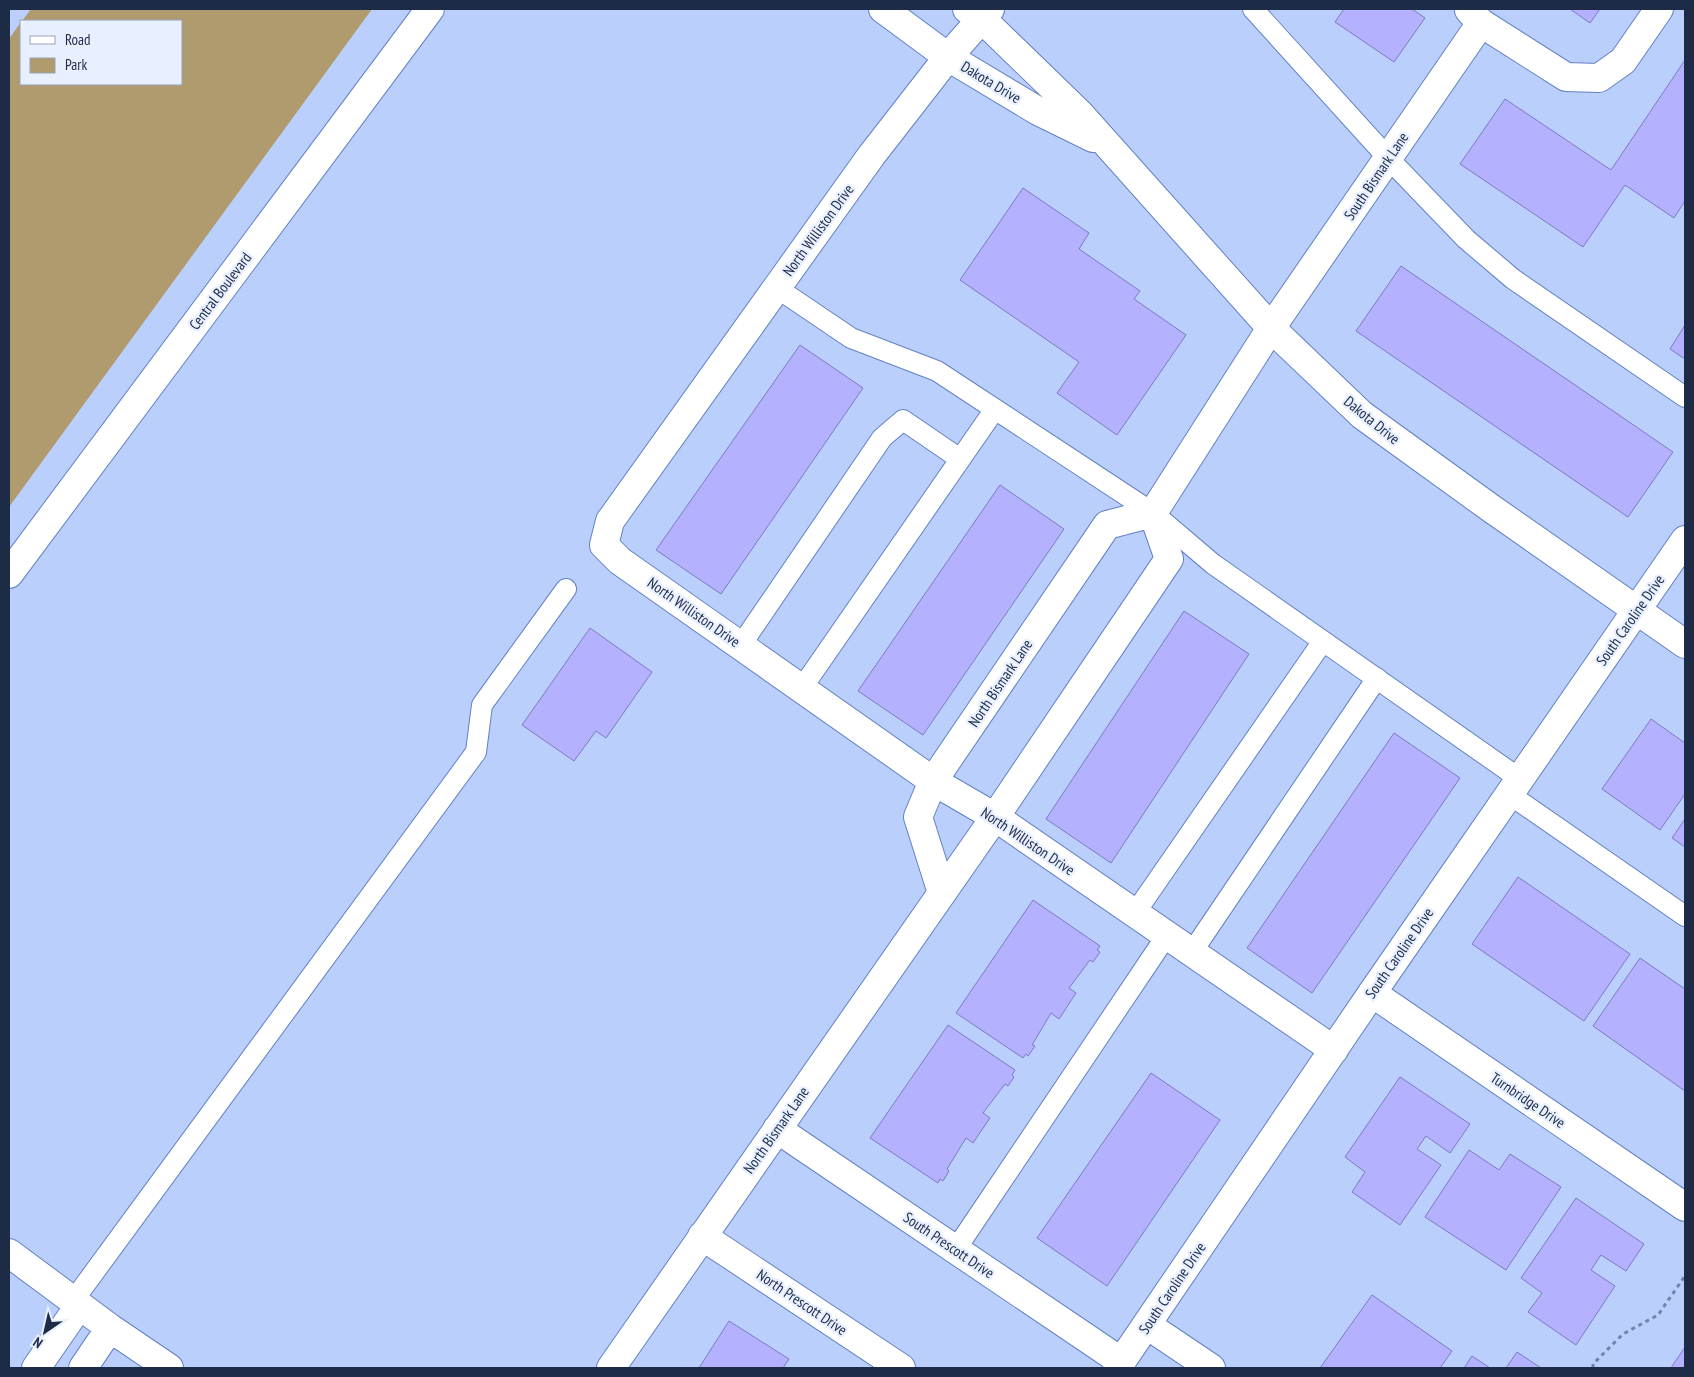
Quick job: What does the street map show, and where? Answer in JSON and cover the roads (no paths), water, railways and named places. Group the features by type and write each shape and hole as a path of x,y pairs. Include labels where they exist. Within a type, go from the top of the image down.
{"street":[{"name":"Central Boulevard","path":"9,574 430,9"},
{"name":"Dakota Drive","path":"883,9 948,57 1038,110 1106,144"},
{"name":"South Bismark Lane","path":"1271,328 1388,158 1475,16 1566,77 1599,78 1622,61 1659,9"},
{"name":"Dakota Drive","path":"979,12 1080,114 1271,328 1362,415 1685,644"},
{"name":"North Williston Drive","path":"979,12 948,57 871,156 610,521 604,545 620,561 933,781 995,817 1334,1050"},
{"path":"1153,514 1271,328"},
{"name":"North Bismark Lane","path":"611,1368 995,817 1169,559 1153,514 1107,525 933,781 918,817 942,893"},
{"name":"South Caroline Drive","path":"1119,1365 1372,993 1685,540"},
{"name":"Turnbridge Drive","path":"1372,993 1684,1205"},
{"name":"South Prescott Drive","path":"777,1129 956,1249 1119,1365"},
{"name":"North Prescott Drive","path":"702,1236 901,1368"},
{"path":"9,1253 110,1328 170,1368"},
{"path":"36,1368 76,1303"},
{"path":"1147,1324 1211,1368"},
{"path":"83,1368 110,1328"}],"lane":[{"path":"1253,9 1388,158 1466,239 1513,279 1685,397"},
{"path":"777,288 851,338 937,371 1153,514 1213,564 1377,678 1515,787 1685,916"},
{"path":"802,688 994,409"},
{"path":"741,645 882,438 903,420 960,459"},
{"path":"76,1303 476,752 482,705 566,589"},
{"path":"1135,913 1323,641"},
{"path":"1192,952 1377,678"},
{"path":"956,1249 1167,936"}]}
